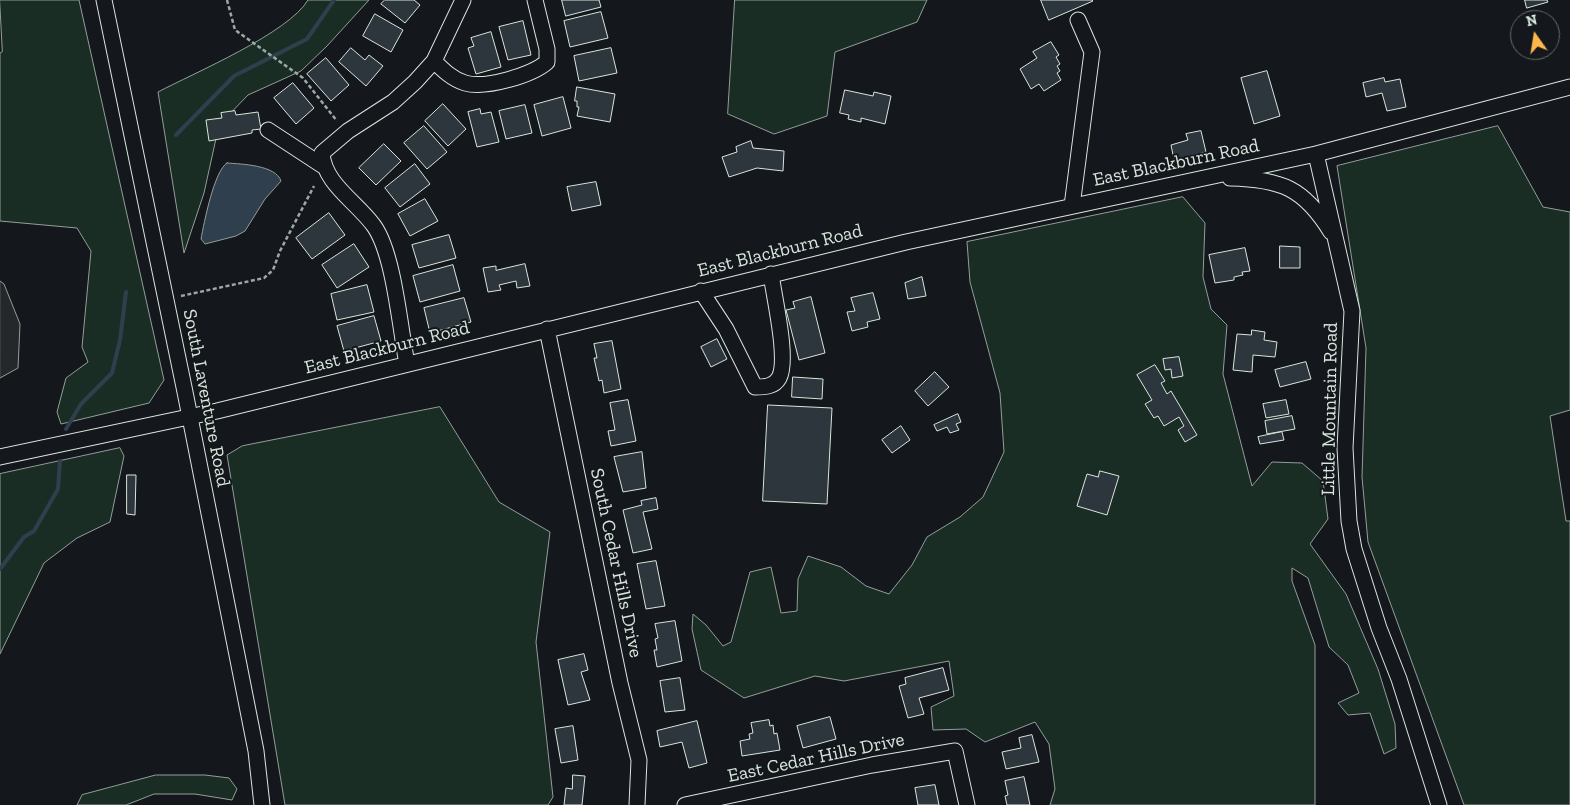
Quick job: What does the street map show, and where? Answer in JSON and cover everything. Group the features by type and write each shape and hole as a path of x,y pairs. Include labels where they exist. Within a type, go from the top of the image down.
{"street":[{"name":"South Laventure Road","path":"104,0 190,416 256,751 262,805"},
{"path":"323,166 322,153 334,141 393,102 434,61 463,0"},
{"path":"434,61 452,77 466,83 481,84 538,70 547,62 547,49 535,0"},
{"path":"1072,206 1092,52 1078,20"},
{"name":"East Blackburn Road","path":"0,457 190,416 906,242 1316,154 1570,87"},
{"path":"268,130 323,166 332,179 375,227 386,248 407,364"},
{"name":"Little Mountain Road","path":"1316,154 1352,311 1345,448 1348,521 1354,549 1379,628 1399,679 1439,805"},
{"path":"1205,178 1254,179 1284,186 1307,199 1336,240"},
{"path":"701,291 726,329 755,388 773,385 782,370 780,337 771,274"},
{"name":"South Cedar Hills Drive","path":"547,328 620,682 639,760 637,805"},
{"name":"East Cedar Hills Drive","path":"685,805 872,765 955,751 967,805"}],"path":[{"path":"227,0 235,30 303,78 338,121"},
{"path":"181,296 264,278 273,270 280,251 314,186"}],"green space":[{"path":"0,0 79,0 164,380 149,403 61,424 57,412 66,378 88,362 82,347 91,251 77,228 0,221 0,53 2,52"},
{"path":"308,0 369,0 301,71 248,95 219,125 204,193 184,253 158,92 262,39 298,13"},
{"path":"735,0 927,0 917,22 835,52 827,116 774,134 728,114"},
{"path":"1498,126 1543,207 1570,212 1570,410 1550,416 1566,521 1570,521 1570,805 1464,805 1368,542 1362,477 1366,348 1337,166"},
{"path":"1183,197 1205,223 1203,277 1211,309 1227,325 1223,374 1252,486 1272,462 1302,463 1323,481 1328,519 1310,544 1346,594 1378,669 1395,724 1396,748 1384,754 1370,713 1348,715 1338,703 1359,693 1348,665 1329,647 1308,578 1292,568 1292,581 1315,645 1315,805 1050,805 1055,789 1049,744 1035,722 985,742 966,729 933,730 931,707 954,696 949,661 844,681 815,676 744,698 701,670 692,629 693,614 706,625 723,646 731,642 750,572 771,567 781,613 797,611 798,579 808,556 841,567 866,586 889,594 912,565 927,537 960,517 983,497 1004,452 1000,393 970,282 967,242"},
{"path":"440,407 499,502 550,532 536,642 553,797 548,805 285,805 227,455 242,446"},
{"path":"120,448 124,456 110,522 77,538 44,563 0,654 0,474"},
{"path":"156,775 205,775 229,778 237,789 232,800 195,794 154,794 126,805 77,805 82,795"}],"shaded area":[{"path":"0,281 4,284 20,324 18,368 0,378"}],"water":[{"path":"227,163 257,166 272,172 281,181 265,199 245,231 236,236 205,244 201,239 210,198 218,176"}],"building":[{"path":"385,0 414,0 420,5 405,23 381,4"},
{"path":"562,0 599,0 601,7 566,16"},
{"path":"1041,0 1092,0 1093,1 1049,20"},
{"path":"1525,0 1547,0 1548,2 1527,8"},
{"path":"601,12 608,38 570,47 564,21"},
{"path":"375,14 403,30 391,52 363,36"},
{"path":"523,21 531,55 508,60 499,27"},
{"path":"491,32 501,67 476,74 468,48 474,46 471,38"},
{"path":"1051,42 1059,55 1056,57 1060,64 1057,66 1060,71 1057,73 1061,80 1044,91 1039,84 1031,89 1020,69 1037,58 1033,52"},
{"path":"351,48 365,60 369,55 383,66 366,86 339,62"},
{"path":"611,48 617,73 579,81 574,56"},
{"path":"326,58 349,85 331,101 307,74"},
{"path":"1267,71 1280,116 1254,124 1241,78"},
{"path":"1384,78 1385,82 1400,79 1406,107 1387,111 1382,93 1366,97 1363,83"},
{"path":"293,83 314,108 296,124 274,98"},
{"path":"577,87 615,94 610,122 577,116 579,107 577,107 577,101 575,101"},
{"path":"845,90 873,96 874,92 891,96 885,124 861,118 861,122 848,119 849,115 840,113"},
{"path":"563,97 571,128 542,136 534,105"},
{"path":"443,104 466,129 448,146 425,121"},
{"path":"525,105 532,133 506,139 499,111"},
{"path":"480,109 481,114 491,112 499,142 477,147 468,112"},
{"path":"235,111 236,115 258,112 261,129 252,130 252,133 209,141 206,120 222,118 221,113"},
{"path":"424,126 447,152 427,169 404,143"},
{"path":"1201,131 1206,152 1189,156 1190,158 1174,160 1171,145 1188,140 1186,134"},
{"path":"751,141 753,148 784,151 783,171 757,168 729,177 722,157 737,152 736,147"},
{"path":"384,144 401,161 376,185 359,168"},
{"path":"415,164 430,184 400,207 385,188"},
{"path":"596,182 601,205 572,211 567,187"},
{"path":"425,199 438,221 410,236 398,214"},
{"path":"329,213 345,235 312,259 296,238"},
{"path":"449,235 456,258 419,268 412,245"},
{"path":"354,244 369,267 337,288 322,265"},
{"path":"1280,246 1300,247 1300,268 1280,268"},
{"path":"1245,248 1250,271 1242,272 1243,275 1234,277 1234,280 1215,283 1209,255"},
{"path":"525,264 530,286 517,288 516,281 499,285 501,290 488,292 483,268 496,266 496,270"},
{"path":"453,265 460,291 420,302 413,276"},
{"path":"922,277 926,296 908,299 905,283"},
{"path":"367,285 374,312 337,320 331,294"},
{"path":"873,293 880,319 867,322 868,327 852,331 847,312 855,311 851,298"},
{"path":"811,297 825,353 799,360 786,310 795,308 793,302"},
{"path":"464,298 471,322 430,333 424,308"},
{"path":"374,316 381,341 344,351 337,326"},
{"path":"1252,330 1265,332 1264,340 1277,342 1275,357 1253,355 1252,372 1233,370 1237,334 1251,335"},
{"path":"717,339 727,359 711,367 701,347"},
{"path":"612,341 621,389 604,393 602,380 599,381 594,358 597,358 594,344"},
{"path":"1179,357 1183,376 1172,378 1171,369 1165,370 1163,359"},
{"path":"1306,362 1311,379 1280,387 1275,370"},
{"path":"1155,365 1165,381 1161,383 1167,394 1171,391 1197,435 1185,442 1178,430 1184,426 1179,417 1164,426 1158,416 1154,418 1145,404 1152,400 1137,375"},
{"path":"935,372 949,387 928,406 915,391"},
{"path":"793,377 823,379 822,399 792,397"},
{"path":"628,400 636,441 611,446 608,431 615,430 610,403"},
{"path":"1286,400 1289,414 1266,418 1263,404"},
{"path":"768,405 832,408 827,504 763,501"},
{"path":"958,414 961,422 956,424 959,430 950,433 947,427 937,431 934,425"},
{"path":"1292,416 1295,429 1267,434 1265,421"},
{"path":"901,426 910,440 892,453 882,440"},
{"path":"1282,432 1284,440 1260,444 1258,437"},
{"path":"642,452 646,488 623,492 614,457"},
{"path":"1100,471 1119,476 1107,515 1077,506 1087,474 1098,477"},
{"path":"127,475 136,475 135,515 127,514"},
{"path":"656,498 658,509 643,512 652,549 633,553 623,510 642,505 641,501"},
{"path":"656,561 665,606 646,609 637,564"},
{"path":"675,621 682,661 657,667 654,650 657,650 655,639 658,638 655,624"},
{"path":"584,654 588,670 581,672 590,700 568,705 558,660"},
{"path":"943,668 949,690 919,698 924,714 908,718 899,686 906,684 905,678"},
{"path":"680,678 685,710 665,712 660,681"},
{"path":"830,717 836,739 803,748 797,726"},
{"path":"769,720 770,726 773,725 774,734 777,733 780,750 742,756 740,741 750,739 749,734 753,733 751,723"},
{"path":"697,721 707,763 689,768 682,742 660,747 657,731"},
{"path":"573,726 578,760 561,763 555,729"},
{"path":"1032,735 1039,762 1006,769 1002,752 1021,748 1019,738"},
{"path":"573,775 585,776 582,805 564,805 566,788 572,789"},
{"path":"1024,777 1030,805 1007,805 1005,796 1008,795 1005,781"},
{"path":"935,785 939,805 918,805 915,788"}],"waterway":[{"path":"176,135 234,76 307,39 334,0"},
{"path":"66,429 81,404 112,373 120,340 126,292"},
{"path":"0,569 24,537 34,531 58,489 60,461"}]}
